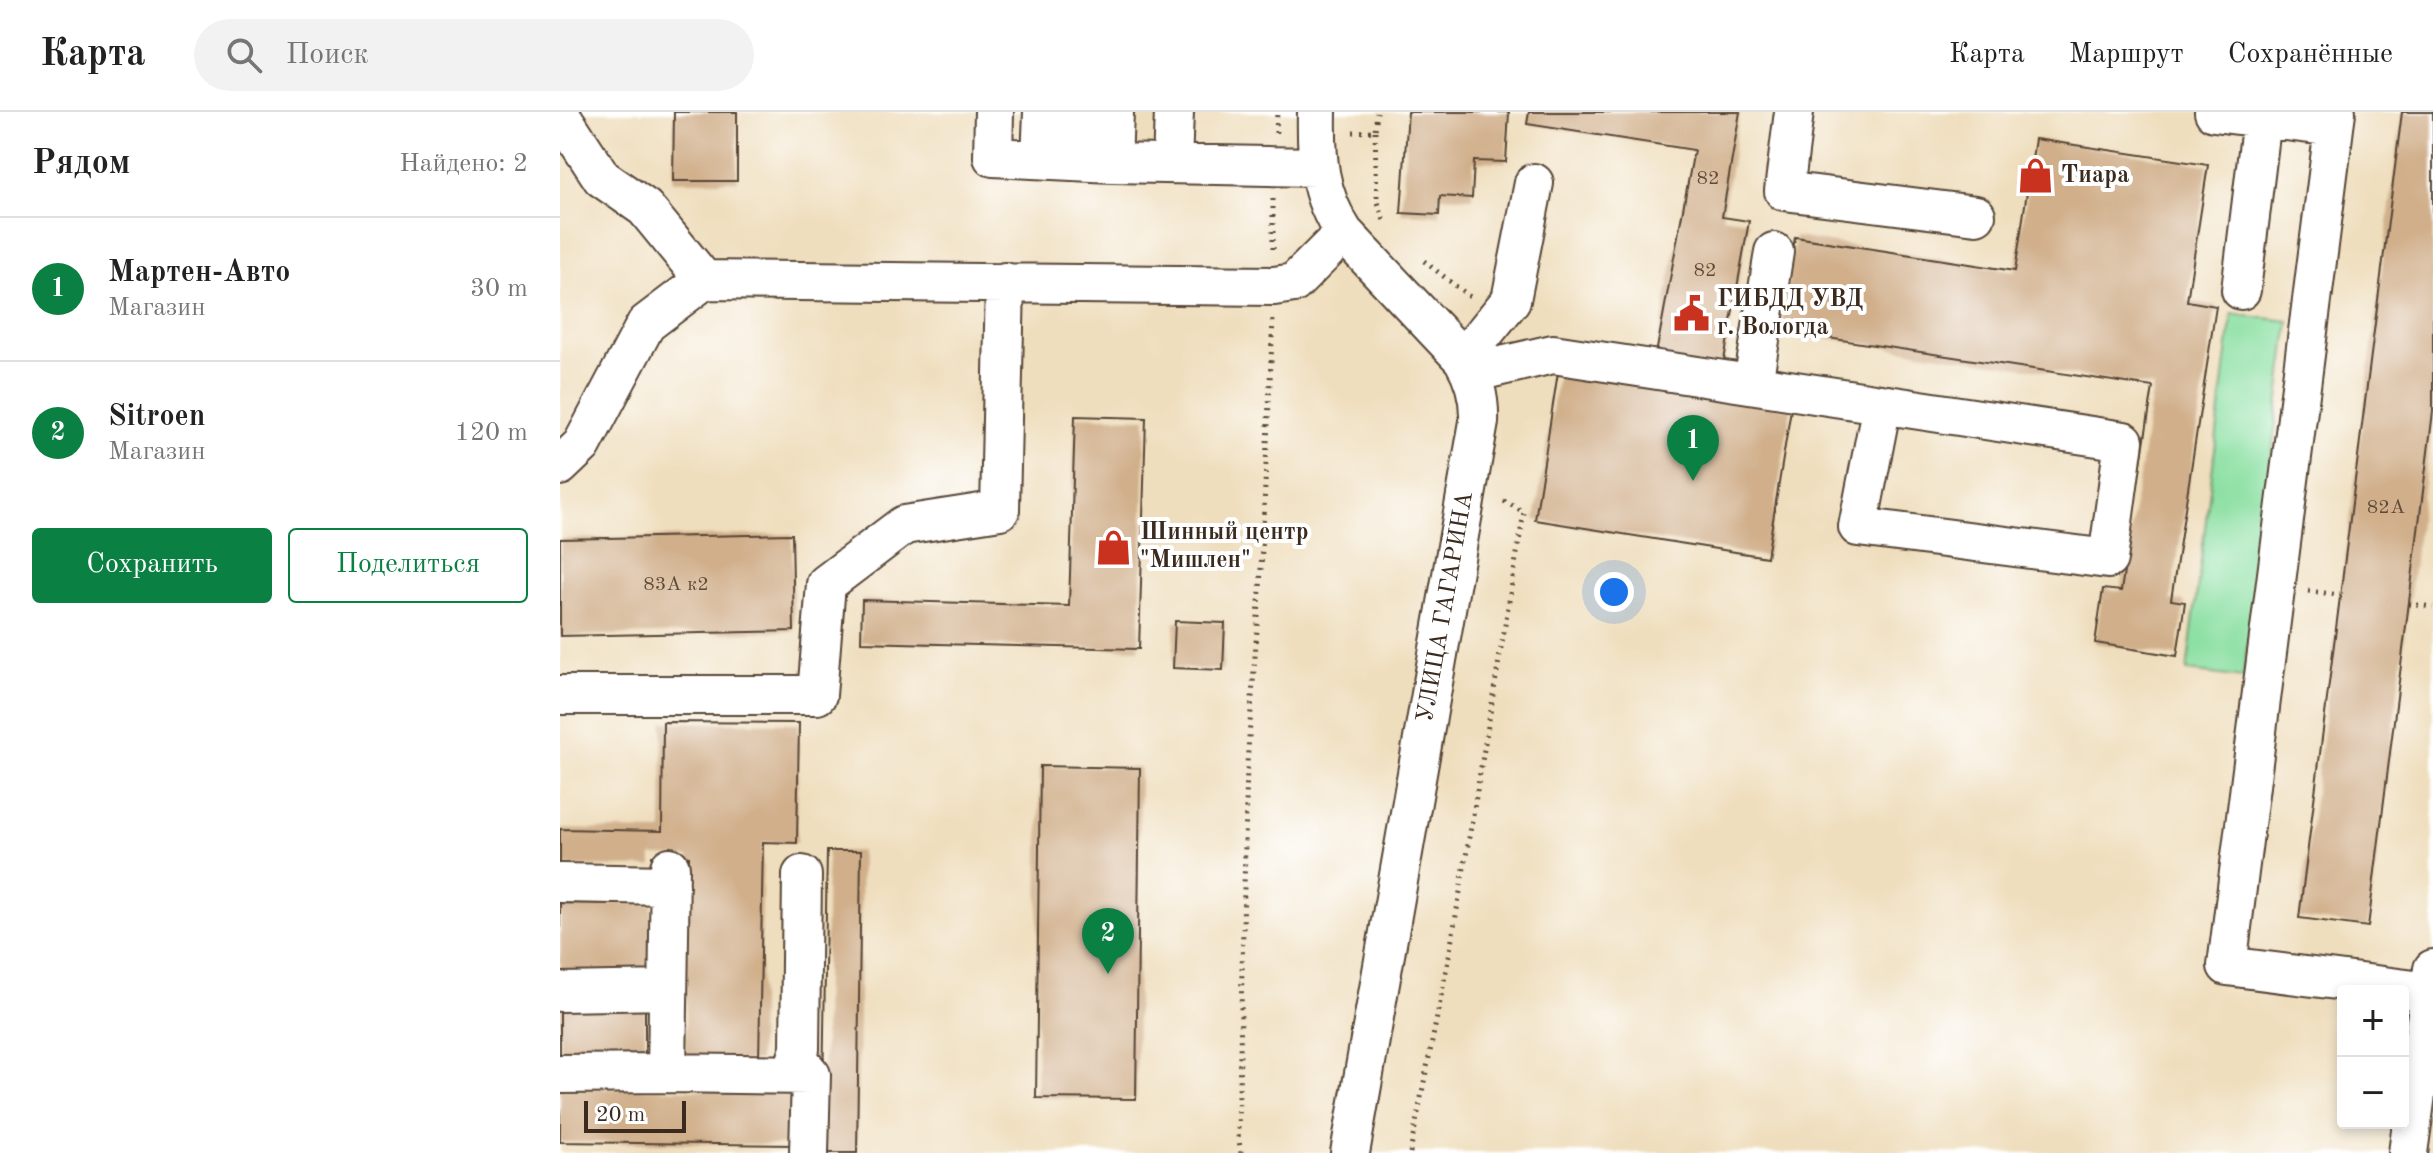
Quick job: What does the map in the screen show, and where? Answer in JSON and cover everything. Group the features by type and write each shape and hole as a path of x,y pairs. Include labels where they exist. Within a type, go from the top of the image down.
{"street":[{"path":"994,112 993,157 1317,167"},
{"path":"1019,112 1062,160"},
{"path":"1043,112 1062,160"},
{"path":"1062,160 1077,112"},
{"path":"1062,160 1114,112"},
{"path":"1172,164 1174,112"},
{"path":"1317,112 1317,167 1326,202 1344,233 1467,366"},
{"path":"1794,112 1784,191 1976,215"},
{"path":"2214,112 2262,118 2335,120 2227,966 2432,984 2408,1153"},
{"path":"2241,290 2262,118"},
{"path":"560,120 564,120 602,178 645,208 704,280"},
{"path":"1467,366 1496,318 1511,300 1534,183"},
{"path":"560,466 582,445 646,324 704,280 1274,286 1294,283 1344,233"},
{"path":"1753,384 1774,252"},
{"path":"560,695 817,695 826,584 904,525 1000,510 1005,282"},
{"path":"1467,366 1553,354 1753,384 2124,441 2108,559 1858,527 1882,404"},
{"name":"УЛИЦА ГАГАРИНА","path":"1350,1153 1479,422 1480,405 1467,366"},
{"path":"802,875 800,1049 797,1058 811,1075 809,1153"},
{"path":"560,883 670,876 667,1073"},
{"path":"560,992 668,990"},
{"path":"560,1074 811,1075"}],"path":[{"path":"1241,1153 1238,1135 1247,764 1260,589 1274,286 1273,167 1277,112"},
{"path":"1375,131 1377,199 1386,228"},
{"path":"1419,258 1496,318"},
{"path":"1410,1153 1450,951 1524,512 1504,503 1506,488"},
{"path":"2409,604 2433,607"}],"green space":[{"path":"2232,314 2289,321 2243,678 2187,671"}],"building":[{"path":"674,112 737,112 737,181 673,181"},
{"path":"1408,112 1509,112 1506,162 1474,161 1472,198 1440,196 1439,215 1401,213"},
{"path":"1529,112 1740,112 1722,217 1749,221 1721,377 1654,365 1694,150 1527,124"},
{"path":"2402,112 2433,112 2433,412 2368,927 2299,918"},
{"path":"2035,139 2208,165 2187,301 2216,306 2171,600 2185,602 2177,656 2095,643 2103,589 2121,591 2153,387 1781,331 1795,237 2015,271"},
{"path":"1558,372 1791,409 1767,557 1535,520"},
{"path":"1075,416 1146,418 1139,649 861,642 862,600 1069,606"},
{"path":"792,534 794,631 560,636 560,539"},
{"path":"1175,621 1225,623 1223,670 1173,668"},
{"path":"663,722 799,723 797,843 763,842 759,1061 685,1060 689,857 652,856 652,867 560,866 560,829 662,831"},
{"path":"1040,766 1140,768 1136,1099 1036,1098"},
{"path":"827,851 861,851 857,1153 822,1153"},
{"path":"560,903 652,904 651,973 560,973"},
{"path":"560,1006 645,1006 645,1059 560,1058"},
{"path":"560,1088 797,1091 796,1145 560,1142"}],"place":[{"name":"Тиара","path":"2035,176"},
{"name":"ГИБДД УВД г. Вологда","path":"1691,314"},
{"name":"Мартен-Авто","path":"1693,481"},
{"name":"Шинный центр \"Мишлен\"","path":"1114,547"},
{"name":"Sitroen","path":"1108,974"}]}
